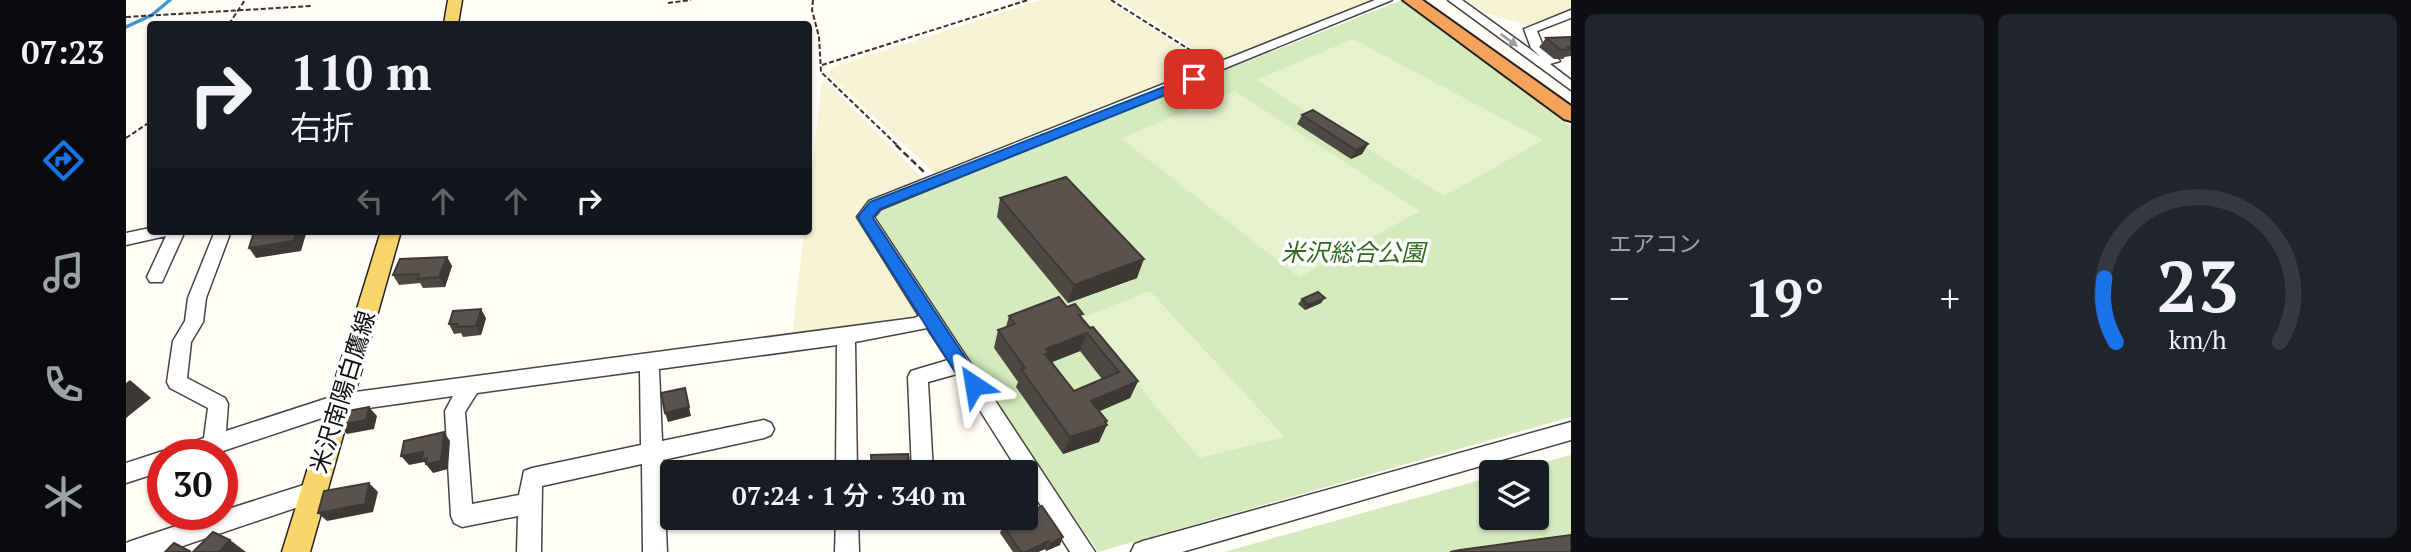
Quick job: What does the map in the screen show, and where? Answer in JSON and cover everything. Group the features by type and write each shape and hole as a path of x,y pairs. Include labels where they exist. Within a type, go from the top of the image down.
{"highway":[{"path":"1411,0 1571,115"}],"main road":[{"path":"452,21 455,0"},
{"name":"米沢南陽白鷹線","path":"296,552 390,235"}],"street":[{"path":"1083,552 866,217 875,205 1220,69 1386,0"},
{"path":"1454,0 1571,86"},
{"path":"1571,14 1530,29 1537,48 1571,75"},
{"path":"126,239 147,234"},
{"path":"156,277 175,235"},
{"path":"215,439 218,404 177,382 182,341 194,322 197,298 221,235"},
{"path":"232,439 340,403 846,336 916,325 930,319"},
{"path":"846,336 846,460"},
{"path":"649,360 655,552"},
{"path":"921,460 918,377 960,365"},
{"path":"471,385 455,411 462,516 529,504"},
{"path":"529,552 532,478 764,429"},
{"path":"1143,552 1571,431"},
{"path":"126,473 147,466"},
{"path":"131,552 313,492"},
{"path":"846,530 846,552"}],"path":[{"path":"231,21 245,0"},
{"path":"668,3 691,0"},
{"path":"813,0 811,6 818,30 821,72 934,183"},
{"path":"822,65 1028,0"},
{"path":"1111,0 1220,69"},
{"path":"126,17 311,6"},
{"path":"126,138 147,124"}],"shaded area":[{"path":"1041,0 1107,0 1212,67 938,176 828,74 833,67"},
{"path":"1118,0 1378,0 1216,63"},
{"path":"1467,0 1571,0 1571,12 1531,26 1485,13"},
{"path":"822,81 827,82 925,181 855,211 918,309 912,321 792,336 804,235 812,235 812,168"}],"green space":[{"name":"米沢総合公園","path":"1402,0 1571,126 1571,417 1098,552 1038,464 1038,460 1035,460 870,218 878,208"},
{"path":"1353,39 1543,140 1444,196 1256,80"},
{"path":"1235,91 1420,211 1299,277 1121,138"},
{"path":"1150,291 1285,437 1199,458 1082,318"},
{"path":"1571,455 1571,552 1224,552 1479,480 1479,530 1549,530 1549,461"}],"building":[{"path":"1571,37 1571,47 1568,47 1571,49 1561,50 1546,38"},
{"path":"1313,110 1368,144 1356,150 1302,115"},
{"path":"1066,177 1144,259 1074,285 1000,198"},
{"path":"253,235 295,235 293,241 249,248"},
{"path":"447,257 439,277 417,279 419,274 393,275 400,259"},
{"path":"1318,292 1325,298 1308,305 1302,299"},
{"path":"1059,297 1067,307 1075,304 1083,314 1079,315 1090,328 1093,327 1138,381 1091,401 1107,421 1107,425 1070,437 1021,369 1025,368 998,330 1015,324 1009,316","holes":["1087,333 1119,372 1074,391 1045,354 1049,353 1046,349"]},
{"path":"481,309 476,326 457,327 458,324 449,324 453,311"},
{"path":"685,388 689,407 665,413 661,393"},
{"path":"369,407 366,420 339,425 342,412"},
{"path":"444,432 441,461 426,464 427,458 422,460 423,452 401,456 404,441"},
{"path":"908,454 909,460 871,460 871,455"},
{"path":"369,483 365,504 318,513 324,491"},
{"path":"1042,506 1063,537 1050,544 1048,541 1021,552 1006,530 1038,530 1038,508"},
{"path":"213,532 230,540 219,552 193,552"},
{"path":"1571,535 1571,552 1450,552 1460,550"},
{"path":"174,543 191,552 165,552"}],"waterway":[{"path":"126,27 152,15 170,0"}],"route":[{"path":"974,385 866,217 875,205 1194,79"}]}
